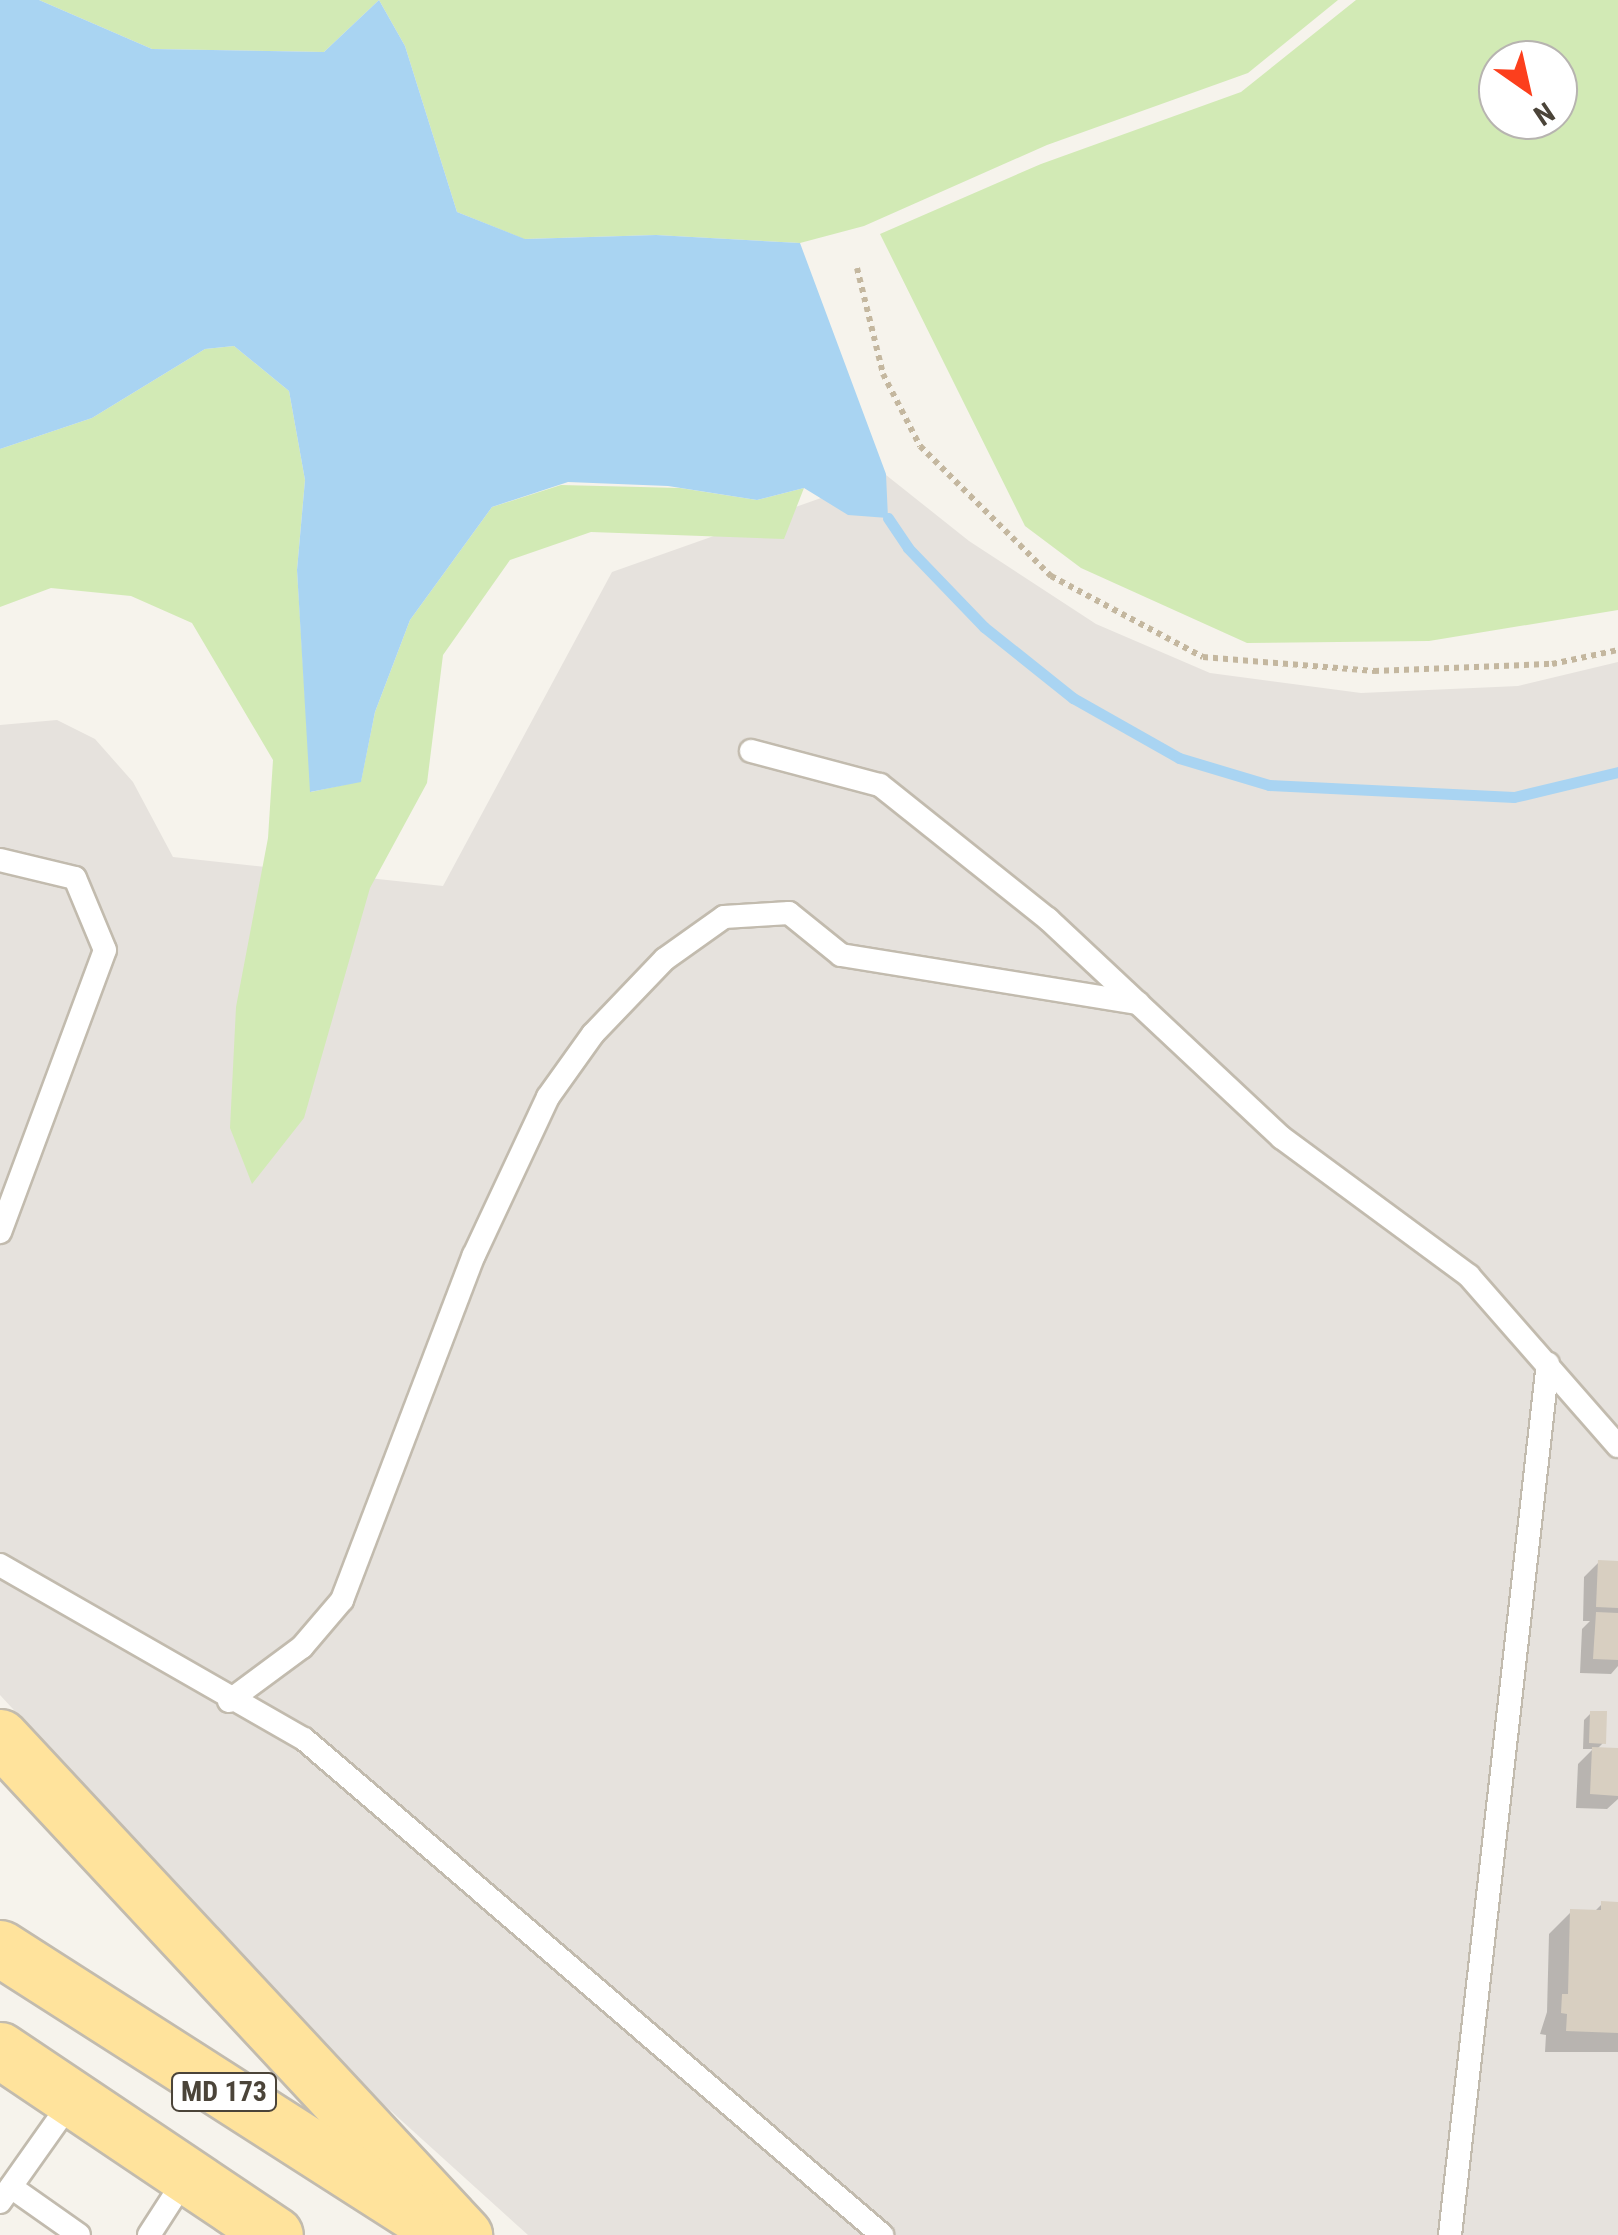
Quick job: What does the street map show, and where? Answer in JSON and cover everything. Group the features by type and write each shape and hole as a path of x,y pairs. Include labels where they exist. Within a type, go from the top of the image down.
{"main road":[{"path":"0,1737 464,2235"},
{"name":"MD 173","path":"0,1948 448,2235"},
{"name":"MD 173","path":"0,2050 275,2235"}],"lane":[{"path":"751,751 880,785 1048,919 1282,1138 1469,1276 1618,1446"},
{"path":"0,860 75,878 105,950 0,1232"},
{"path":"228,1701 302,1647 342,1600 474,1255 548,1097 593,1034 665,959 724,917 789,913 841,955 1138,1003"},
{"path":"1450,2235 1548,1363"},
{"path":"0,1565 228,1701 304,1739 882,2235"},
{"path":"73,2100 5,2194 79,2235"},
{"path":"150,2235 187,2176"}],"path":[{"path":"857,268 883,374 920,446 1052,576 1202,657 1374,671 1552,664 1618,650"}],"shaded area":[{"path":"886,475 969,541 1096,624 1210,673 1361,693 1518,686 1618,662 1618,2235 528,2235 350,2074 0,1695 0,725 57,720 95,739 133,782 173,857 443,886 612,572"}],"green space":[{"path":"39,0 379,0 324,52 152,49"},
{"path":"379,0 1338,0 1248,73 1047,145 864,226 800,243 656,235 524,239 457,212 405,46"},
{"path":"1356,0 1618,0 1618,610 1429,641 1247,643 1081,568 1025,526 880,234 1041,164 1241,92"},
{"path":"234,346 289,391 305,480 297,570 311,792 361,781 375,712 410,620 492,507 561,485 680,488 757,500 804,488 784,539 591,532 510,560 443,655 427,783 370,888 304,1118 252,1184 230,1128 236,1007 268,838 273,760 192,623 131,596 51,588 0,607 0,449 92,418 205,349"}],"water":[{"path":"0,0 39,0 152,49 324,52 379,0 405,46 457,212 525,239 656,235 800,243 886,474 888,518 848,515 804,488 757,500 668,486 568,482 492,507 410,620 375,712 361,782 310,792 297,570 305,480 289,391 234,346 205,349 92,418 0,449"}],"building":[{"path":"1598,1560 1618,1561 1618,1608 1596,1607"},
{"path":"1596,1612 1618,1613 1618,1660 1593,1659"},
{"path":"1590,1711 1607,1711 1606,1744 1589,1743"},
{"path":"1592,1747 1618,1748 1618,1796 1590,1794"},
{"path":"1601,1901 1618,1902 1618,2033 1566,2031 1567,2014 1561,2013 1562,1994 1568,1994 1570,1909 1601,1910"}],"waterway":[{"path":"888,518 908,548 984,627 1073,698 1179,758 1269,785 1514,797 1618,772"}]}
